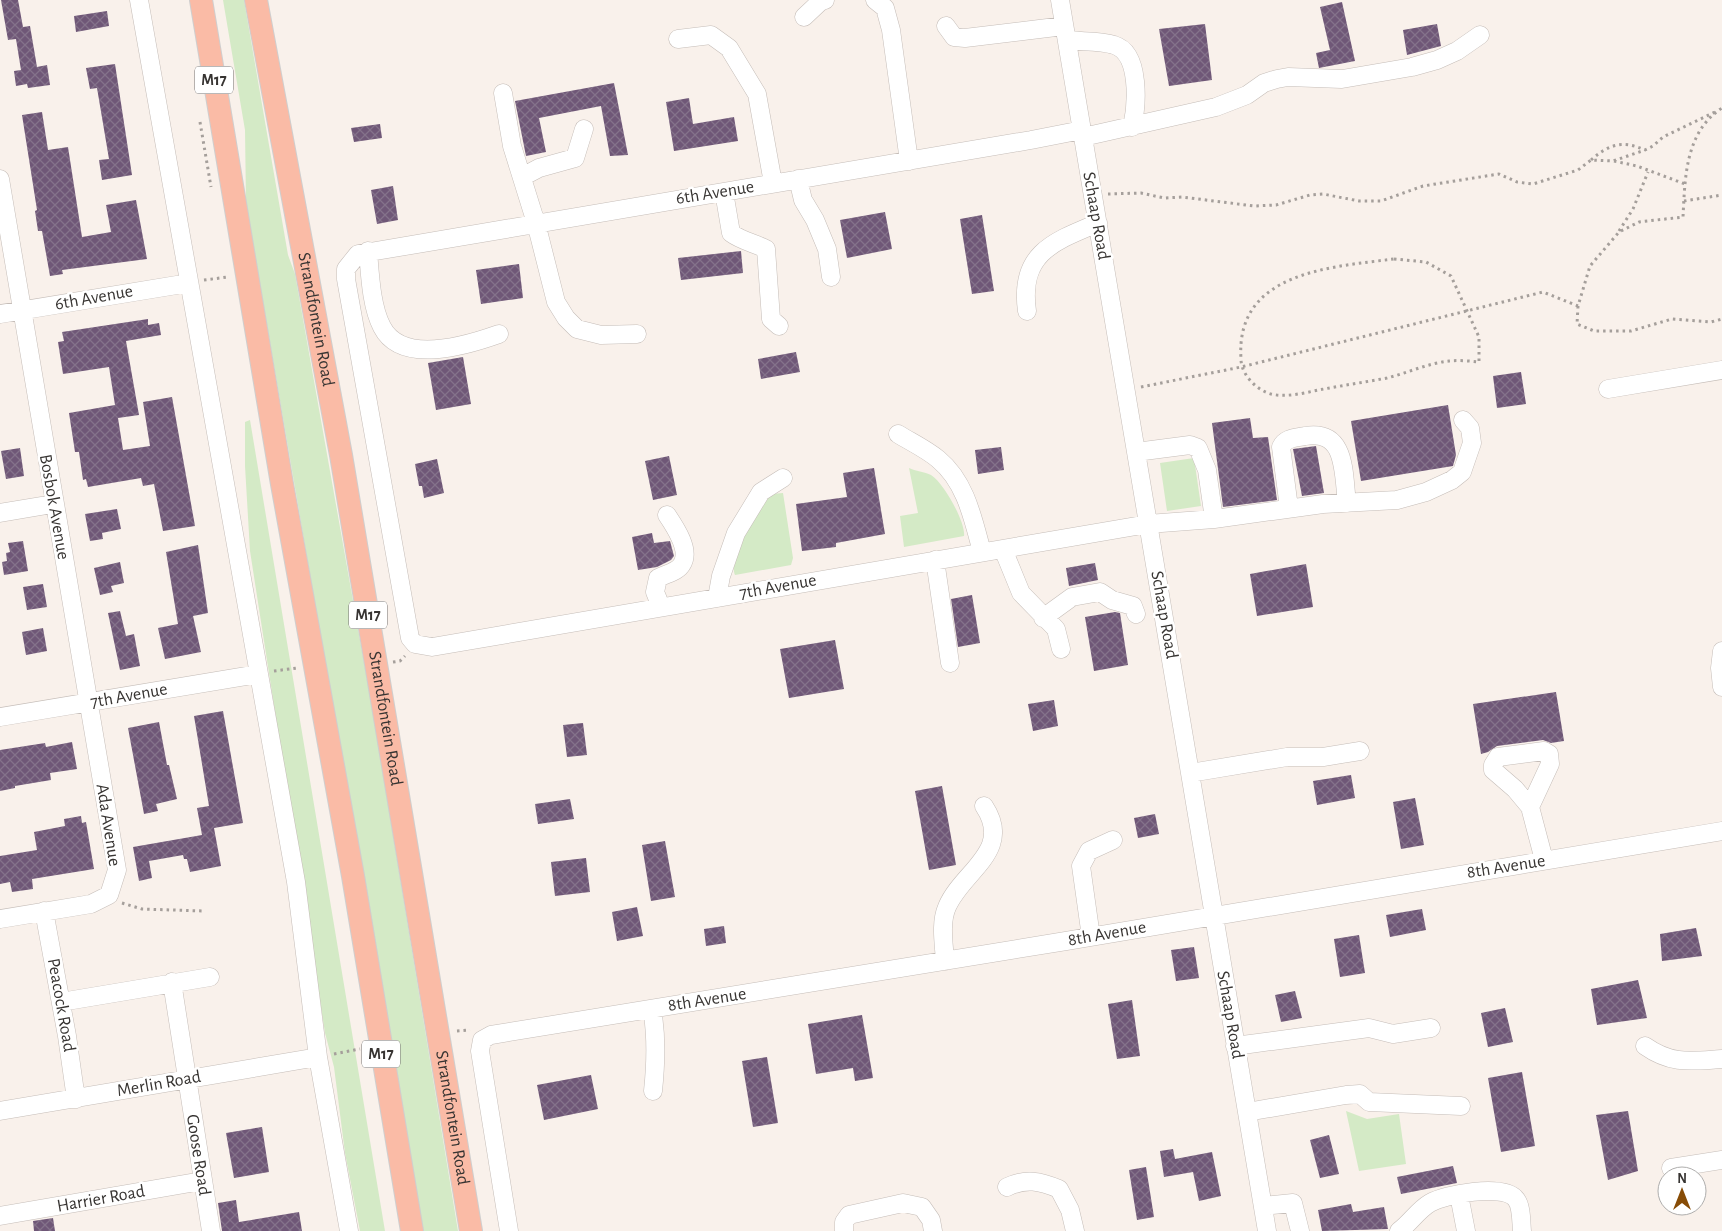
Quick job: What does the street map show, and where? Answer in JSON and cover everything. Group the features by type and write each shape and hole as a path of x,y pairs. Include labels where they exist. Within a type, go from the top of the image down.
{"main road":[{"name":"M17","path":"201,0 284,494 353,876 412,1231"},
{"name":"Strandfontein Road","path":"256,0 344,474 471,1231"}],"street":[{"path":"140,0 296,882 318,1057 349,1231"},
{"path":"804,17 821,1 825,0"},
{"path":"875,0 885,8 890,30 909,161"},
{"name":"Schaap Road","path":"1060,0 1267,1231"},
{"path":"946,26 954,37 1065,33 1113,44 1122,49 1132,69 1137,89 1132,127"},
{"name":"6th Avenue","path":"410,638 346,279 346,269 351,260 358,254 773,183 1082,133 1132,127 1216,107 1247,95 1264,83 1277,79 1288,77 1342,79 1412,67 1444,57 1480,34"},
{"path":"678,39 711,35 730,48 757,94 773,183"},
{"path":"503,93 512,146 536,223 556,302 566,318 578,329 601,335 637,334"},
{"path":"522,177 539,168 575,158 584,130"},
{"name":"Bosbok Avenue","path":"0,179 53,504 88,703"},
{"path":"798,179 803,200 815,220 827,249 831,278"},
{"path":"724,192 731,232 740,240 752,241 766,249 771,319 779,326"},
{"path":"1027,311 1024,292 1027,273 1039,254 1056,242 1098,223"},
{"path":"368,251 374,298 382,327 389,337 401,346 415,350 468,345 499,334"},
{"name":"6th Avenue","path":"0,314 189,282"},
{"path":"1608,389 1722,370"},
{"name":"7th Avenue","path":"410,638 415,644 432,647 1148,524 1214,519 1289,508 1397,500 1426,492 1452,480 1462,472 1472,444 1470,428 1463,420"},
{"path":"898,434 937,458 950,471 962,488 972,513 982,552"},
{"path":"1289,508 1281,447 1290,439 1315,434 1323,435 1337,446 1342,462 1347,503"},
{"path":"1136,452 1190,445 1198,448 1207,470 1214,519"},
{"path":"717,598 721,576 736,533 761,492 784,478"},
{"path":"0,513 53,504"},
{"path":"661,607 655,592 658,578 673,572 682,564 685,553 675,527 666,515"},
{"path":"1003,549 1021,593 1043,618 1056,629 1061,649"},
{"path":"935,560 950,663"},
{"path":"1043,618 1072,597 1100,592 1112,600 1133,606 1136,614"},
{"path":"1722,651 1720,668 1722,687"},
{"name":"7th Avenue","path":"0,717 258,674"},
{"name":"Ada Avenue","path":"88,703 117,870 109,894"},
{"path":"1190,774 1287,757 1323,757 1360,751"},
{"path":"945,961 943,926 948,904 978,866 993,840 994,830 990,815 984,806"},
{"path":"1530,808 1544,860"},
{"name":"8th Avenue","path":"509,1231 480,1051 482,1040 491,1035 1722,831"},
{"path":"1091,937 1080,872 1082,862 1089,851 1113,840"},
{"path":"0,919 91,904 109,894"},
{"name":"Peacock Road","path":"44,911 76,1099"},
{"path":"61,1002 210,977"},
{"name":"Goose Road","path":"172,982 211,1231"},
{"path":"652,1009 656,1031 653,1091"},
{"path":"1235,1046 1369,1028 1393,1034 1431,1028"},
{"path":"1645,1046 1659,1056 1670,1060 1688,1062 1722,1059"},
{"name":"Merlin Road","path":"0,1111 318,1057"},
{"path":"1247,1112 1360,1094 1369,1102 1377,1103 1461,1106"},
{"path":"1684,1166 1722,1160"},
{"path":"1007,1188 1018,1182 1037,1180 1059,1189 1070,1210 1075,1231"},
{"name":"Harrier Road","path":"0,1216 202,1181"},
{"path":"1399,1231 1433,1201 1490,1190 1511,1194 1519,1203 1522,1231"},
{"path":"1459,1195 1466,1231"},
{"path":"1263,1206 1293,1203 1300,1231"},
{"path":"844,1231 844,1222 849,1215 903,1204 922,1207 927,1212 933,1231"}],"path":[{"path":"1614,161 1645,150 1653,146 1662,137 1720,110"},
{"path":"1619,232 1639,222 1683,216 1687,160 1698,134 1720,110"},
{"path":"1093,195 1141,193 1164,198 1182,197 1254,206 1276,205 1310,195 1323,194 1359,201 1381,201 1423,186 1499,174 1517,182 1534,184 1578,170 1605,148 1620,143 1634,145 1645,150"},
{"path":"1590,160 1614,161 1637,166 1648,172 1685,184"},
{"path":"1648,172 1633,209 1619,232 1590,266 1578,306 1576,324 1594,331 1631,331 1672,319 1711,322 1722,319"},
{"path":"1684,201 1722,195"},
{"path":"1394,259 1426,262 1451,276 1468,310 1480,337 1480,362 1449,361 1386,378 1291,395 1270,394 1252,382 1241,367 1239,340 1247,316 1268,292 1293,276 1337,266 1394,259"},
{"path":"189,282 233,277"},
{"path":"1126,390 1241,367 1543,292 1578,306"},
{"path":"258,674 298,668"},
{"path":"109,894 123,904 142,909 203,910"},
{"path":"318,1057 360,1049"}],"green space":[{"path":"223,0 244,0 288,255 295,274 373,713 458,1231 423,1231 246,203 245,130"},
{"path":"250,420 385,1231 360,1231 345,1153 334,1067 325,1033 250,551 245,466 245,422"},
{"path":"1194,458 1201,506 1167,511 1160,463"},
{"path":"909,468 931,475 942,486 962,522 964,536 904,547 900,516 918,513"},
{"path":"783,493 793,558 791,565 735,575 736,556 752,522 771,494"},
{"path":"1346,1111 1367,1119 1399,1114 1406,1164 1359,1171"}],"building":[{"path":"1,0 18,0 23,27 30,26 37,67 47,65 50,85 28,88 27,84 16,86 14,71 21,70 16,39 8,40"},
{"path":"1342,2 1355,61 1319,68 1316,53 1330,50 1320,7"},
{"path":"107,11 109,26 76,32 74,16"},
{"path":"1205,24 1212,80 1169,86 1159,29"},
{"path":"1437,24 1441,46 1407,55 1403,30"},
{"path":"115,64 132,175 102,180 99,160 109,159 97,88 90,89 86,68"},
{"path":"614,83 628,155 610,156 601,106 539,118 546,152 526,156 515,101"},
{"path":"689,98 693,124 734,117 738,141 674,151 666,102"},
{"path":"42,112 48,150 68,147 82,237 111,232 106,205 136,200 147,259 62,270 63,274 50,276 42,231 38,231 35,211 37,210 22,115"},
{"path":"380,124 382,138 354,142 351,128"},
{"path":"393,186 398,220 377,224 371,190"},
{"path":"885,212 892,249 847,258 840,220"},
{"path":"982,215 994,291 972,294 960,219"},
{"path":"741,251 743,273 681,280 678,258"},
{"path":"519,264 523,298 481,304 476,270"},
{"path":"148,319 148,325 159,323 161,335 126,341 139,415 118,418 123,450 150,446 143,402 172,397 195,526 163,531 154,484 143,486 141,478 88,487 86,479 83,480 79,452 75,452 69,413 115,405 109,367 63,374 58,342 64,341 62,332"},
{"path":"796,352 800,372 761,379 758,359"},
{"path":"463,357 471,404 436,410 428,363"},
{"path":"1521,372 1526,404 1497,408 1493,376"},
{"path":"1448,405 1456,455 1453,466 1361,481 1351,421"},
{"path":"1250,418 1253,438 1268,437 1277,500 1223,507 1212,423"},
{"path":"1316,446 1324,493 1302,496 1293,449"},
{"path":"1001,447 1004,470 978,474 975,450"},
{"path":"20,448 24,476 6,479 1,451"},
{"path":"669,456 677,495 653,500 645,461"},
{"path":"437,459 444,493 424,498 422,486 419,486 415,464"},
{"path":"874,468 885,534 836,543 836,547 802,551 796,504 847,497 843,473"},
{"path":"117,509 121,529 102,533 103,539 90,541 85,514"},
{"path":"652,533 654,543 670,541 674,556 671,560 657,567 638,570 632,537"},
{"path":"23,541 28,571 4,575 2,562 7,561 6,553 10,552 8,543"},
{"path":"198,545 208,613 193,616 201,652 165,659 158,628 178,624 166,552"},
{"path":"120,562 124,583 111,586 113,592 100,595 94,568"},
{"path":"1095,563 1098,580 1069,586 1066,568"},
{"path":"1306,564 1313,607 1257,616 1250,574"},
{"path":"43,584 47,607 27,610 23,587"},
{"path":"972,595 980,643 958,647 951,599"},
{"path":"120,611 126,636 134,634 140,666 120,670 108,613"},
{"path":"1115,612 1120,613 1128,665 1094,671 1085,617"},
{"path":"43,628 47,651 26,655 22,632"},
{"path":"835,640 844,689 789,698 780,649"},
{"path":"1556,692 1564,741 1551,743 1543,740 1497,746 1481,754 1473,704"},
{"path":"1054,700 1058,726 1033,731 1028,704"},
{"path":"223,711 243,823 214,828 221,866 190,872 187,859 184,859 183,855 149,861 152,878 139,881 133,847 202,835 197,808 209,806 194,716"},
{"path":"159,722 167,765 169,765 177,799 156,804 158,811 144,814 128,728"},
{"path":"583,723 587,755 567,757 563,725"},
{"path":"72,742 77,769 50,773 51,780 15,786 15,788 0,791 0,750 45,743 46,747"},
{"path":"1351,775 1355,798 1317,805 1313,781"},
{"path":"942,786 956,865 929,870 915,791"},
{"path":"1415,798 1424,845 1401,849 1393,802"},
{"path":"570,799 574,819 538,824 535,804"},
{"path":"1155,814 1159,834 1138,838 1134,818"},
{"path":"81,816 82,823 86,822 94,869 32,879 33,889 12,892 10,882 0,884 0,856 37,850 34,832 65,826 64,819"},
{"path":"665,841 675,897 651,901 642,845"},
{"path":"586,858 590,892 555,896 551,862"},
{"path":"637,907 643,936 617,941 612,912"},
{"path":"1422,909 1426,930 1390,937 1386,915"},
{"path":"724,926 726,943 706,946 704,929"},
{"path":"1696,928 1702,956 1662,961 1660,934"},
{"path":"1359,935 1365,973 1340,977 1334,939"},
{"path":"1194,947 1199,978 1176,981 1171,950"},
{"path":"1638,980 1647,1018 1597,1025 1591,989"},
{"path":"1295,991 1302,1018 1281,1022 1275,995"},
{"path":"1132,1000 1140,1056 1117,1059 1108,1004"},
{"path":"1505,1008 1513,1042 1488,1047 1481,1013"},
{"path":"862,1015 873,1078 855,1081 853,1068 816,1074 808,1024"},
{"path":"767,1057 778,1123 753,1127 742,1061"},
{"path":"1522,1072 1535,1146 1501,1152 1488,1078"},
{"path":"591,1075 598,1109 544,1120 537,1085"},
{"path":"1628,1111 1638,1171 1608,1180 1596,1115"},
{"path":"262,1127 269,1172 234,1178 226,1133"},
{"path":"1329,1135 1339,1174 1320,1178 1310,1140"},
{"path":"1173,1149 1175,1159 1212,1152 1221,1196 1199,1201 1193,1172 1164,1177 1160,1151"},
{"path":"1453,1166 1457,1183 1401,1194 1397,1177"},
{"path":"1146,1167 1154,1217 1137,1220 1129,1170"},
{"path":"236,1200 239,1222 299,1212 302,1231 222,1231 218,1203"},
{"path":"1351,1204 1353,1212 1384,1207 1388,1229 1322,1231 1318,1210"},
{"path":"53,1218 55,1231 34,1231 33,1221"}]}
